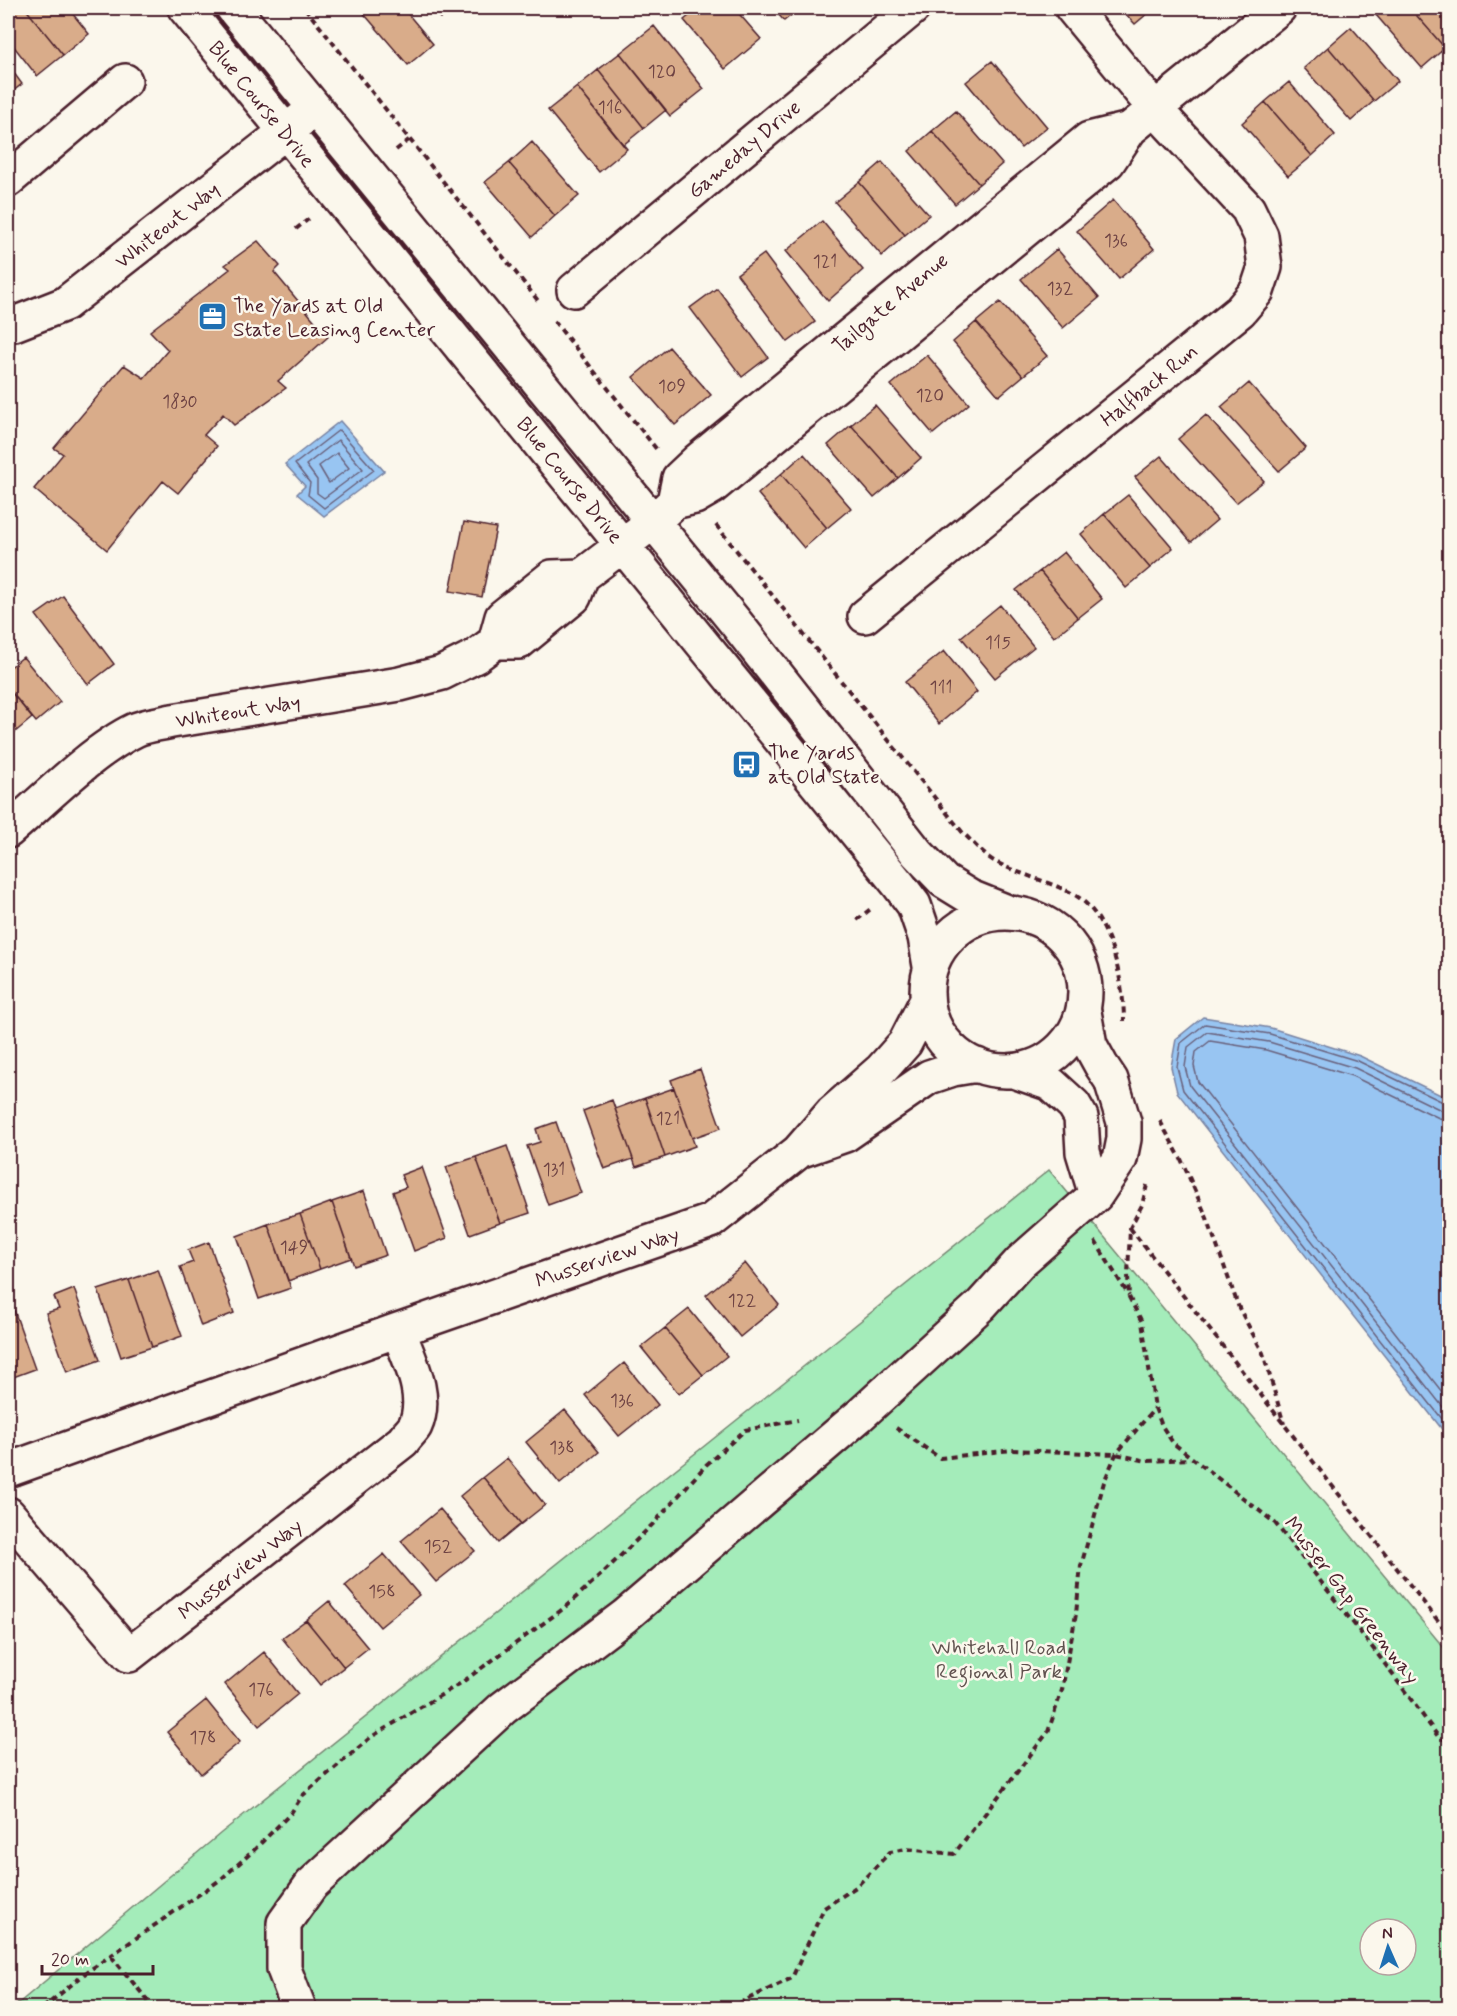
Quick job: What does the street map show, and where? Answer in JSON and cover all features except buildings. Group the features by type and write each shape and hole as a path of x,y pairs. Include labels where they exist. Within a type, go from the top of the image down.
{"street":[{"name":"Blue Course Drive","path":"184,8 914,905 930,966"},
{"name":"Blue Course Drive","path":"233,8 315,107 664,512 736,623 917,853 944,881 970,897 1005,912 1029,915 1051,926 1070,942 1082,964 1086,988 1084,1012 1090,1045 1111,1080 1124,1122 1120,1159 1078,1211"},
{"name":"Gameday Drive","path":"574,290 913,8"},
{"name":"Halfback Run","path":"865,616 1240,311 1257,291 1265,267 1261,236 1248,209 1142,119 1072,8"},
{"name":"Tailgate Avenue","path":"664,512 679,478 697,461 1089,139 1142,119 1279,8"},
{"path":"8,180 124,81"},
{"name":"Whiteout Way","path":"8,325 65,304 285,133 315,107"},
{"name":"Whiteout Way","path":"8,831 83,766 136,729 172,721 400,684 442,673 476,656 495,642 519,642 574,597 582,576 664,512"},
{"name":"Blue Course Drive","path":"1005,912 980,916 958,927 941,945 930,966 926,988 928,1010 936,1030 950,1048 968,1062 991,1070 1014,1071 1051,1084 1074,1105 1081,1117 1083,1152 1078,1211"},
{"name":"Musserview Way","path":"8,1470 711,1221 798,1152 832,1113 881,1070 905,1042 927,1000"},
{"name":"Blue Course Drive","path":"1014,1071 1037,1065 1058,1053 1074,1035 1084,1012"},
{"name":"Musserview Way","path":"798,1152 845,1135 928,1077 953,1069 977,1065"},
{"path":"299,2008 284,1969 284,1923 311,1885 503,1708 626,1616 859,1416 981,1305 1020,1262 1078,1211"},
{"name":"Musserview Way","path":"8,1514 129,1655 403,1441 414,1427 421,1400 417,1381 398,1330"}],"path":[{"path":"306,8 541,304"},
{"path":"548,313 665,460"},
{"path":"712,519 963,833 992,861 1077,896 1097,916 1113,948 1124,1005 1124,1024"},
{"path":"857,921 881,901"},
{"path":"1160,1120 1190,1178 1239,1308 1263,1353 1285,1427"},
{"path":"1148,1184 1142,1205 1130,1228 1449,1636"},
{"path":"1078,1211 1101,1254 1129,1297"},
{"name":"Musser Gap Greenway","path":"1130,1228 1129,1297 1142,1322 1155,1408 1162,1426 1173,1443 1275,1523 1379,1656 1440,1739 1449,1739"},
{"path":"729,2008 792,1978 824,1908 856,1887 890,1852 906,1849 954,1854 1048,1732 1062,1690 1076,1614 1081,1566 1104,1482 1116,1454 1155,1408"},
{"path":"43,2008 87,1972 220,1880 291,1813 302,1796 371,1737 461,1683 563,1609"},
{"path":"110,1956 154,2008"}],"green space":[{"name":"Whitehall Road Regional Park","path":"1049,1170 1449,1654 1449,2008 13,2008 221,1833"}],"water":[{"path":"340,421 384,471 324,516 297,494 305,486 285,464"},
{"path":"1203,1017 1271,1028 1360,1056 1449,1099 1449,1438 1177,1092 1171,1067 1176,1039"}],"place":[{"name":"The Yards at Old State Leasing Center","path":"212,317"},
{"name":"The Yards at Old State","path":"747,764"}]}
